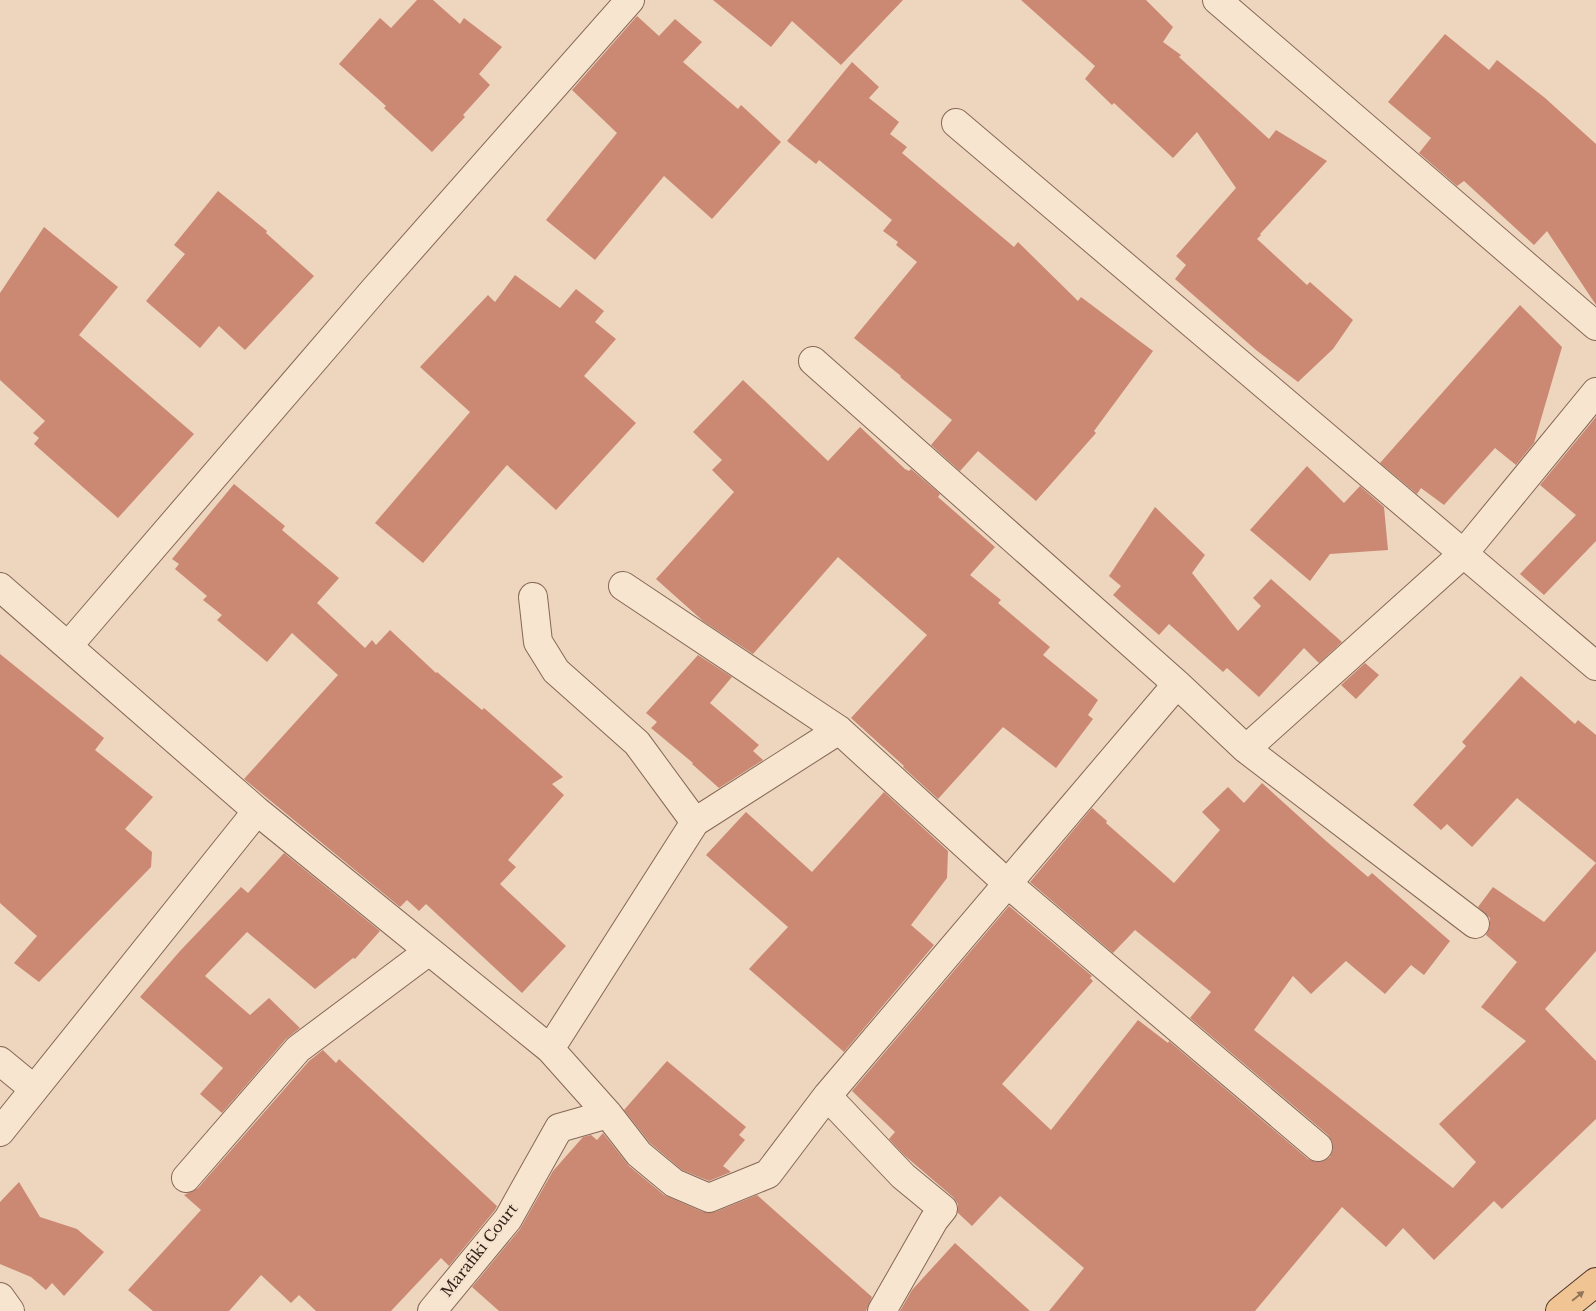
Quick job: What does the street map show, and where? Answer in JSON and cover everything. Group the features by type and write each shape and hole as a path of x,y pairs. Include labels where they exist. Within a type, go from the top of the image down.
{"main road":[{"path":"1560,1311 1596,1282"}],"street":[{"path":"68,646 374,290 630,0"},
{"path":"1217,0 1596,326"},
{"path":"956,123 1596,666"},
{"path":"813,361 1177,684 1246,749 1475,924"},
{"path":"1246,749 1463,554 1596,392"},
{"path":"623,586 839,730 1008,884 1318,1147"},
{"path":"0,587 257,811 550,1049 608,1114 639,1154 674,1182 708,1198 768,1174 827,1096 1177,684"},
{"path":"533,597 538,642 556,671 637,743 695,822"},
{"path":"550,1049 695,822 839,730"},
{"path":"0,1132 257,811"},
{"path":"186,1178 298,1049 428,951"},
{"path":"0,1061 34,1089"},
{"path":"827,1096 903,1176 943,1209 934,1220 882,1311"},
{"name":"Marafiki Court","path":"432,1311 508,1219 559,1128 608,1114"},
{"path":"0,1297 10,1311"}],"building":[{"path":"417,0 433,0 460,24 464,18 502,47 479,74 490,85 463,115 465,117 432,152 384,108 386,106 339,64 380,18 391,28"},
{"path":"713,0 903,0 841,65 792,21 771,47"},
{"path":"1021,0 1146,0 1173,27 1163,42 1181,55 1179,57 1269,139 1276,130 1327,161 1257,239 1307,285 1310,282 1353,320 1333,349 1298,382 1256,350 1175,279 1186,265 1176,256 1236,188 1197,132 1173,158 1114,103 1112,105 1085,79 1095,66"},
{"path":"637,16 659,36 675,19 702,42 683,62 738,109 741,105 781,142 712,219 664,176 595,260 546,220 617,133 572,90"},
{"path":"1445,34 1489,70 1497,60 1545,98 1596,144 1596,305 1547,231 1534,245 1464,181 1457,186 1419,153 1431,138 1388,102"},
{"path":"852,62 879,87 869,98 899,122 890,134 907,147 902,153 1014,247 1018,242 1078,301 1081,297 1153,351 1094,431 1096,433 1036,501 978,451 960,471 931,445 952,420 854,338 917,262 896,245 898,242 883,231 892,220 819,160 816,164 787,141"},
{"path":"218,191 267,231 266,233 314,276 245,350 219,326 200,348 146,301 185,254 174,245"},
{"path":"44,227 118,287 79,335 194,434 118,518 34,444 39,438 33,433 45,421 0,380 0,293"},
{"path":"515,275 560,308 576,289 604,311 595,322 616,339 584,376 636,423 556,510 507,465 423,563 375,523 470,412 420,367 488,295 495,302"},
{"path":"1520,305 1562,347 1534,443 1516,465 1495,448 1444,505 1421,488 1417,494 1380,463"},
{"path":"743,380 828,461 860,427 905,469 909,471 911,469 940,494 938,497 995,547 970,575 1001,600 998,603 1050,647 1043,655 1098,700 1088,715 1093,719 1056,768 1003,727 938,799 851,718 927,635 838,557 753,654 703,621 656,579 734,492 712,470 722,460 693,432"},
{"path":"1596,417 1596,541 1544,595 1520,574 1576,515 1540,485"},
{"path":"1307,466 1344,503 1360,486 1384,507 1388,550 1330,554 1310,581 1250,530"},
{"path":"234,484 285,526 282,530 339,578 317,603 365,648 372,640 376,645 390,630 436,673 482,710 484,708 563,777 552,784 564,795 508,860 516,867 500,884 566,946 522,993 426,904 419,911 407,900 400,907 244,779 338,675 292,633 267,662 217,620 222,615 203,600 207,596 175,569 179,564 172,559"},
{"path":"1155,507 1205,555 1192,573 1238,631 1261,606 1253,598 1271,579 1342,642 1319,663 1304,648 1259,697 1227,668 1223,672 1169,624 1159,635 1113,595 1121,586 1109,576"},
{"path":"0,654 104,738 95,750 153,797 125,829 152,852 151,867 39,982 14,963 37,936 0,903"},
{"path":"698,655 732,677 710,703 759,745 753,751 763,760 719,788 693,763 651,728 657,722 646,713"},
{"path":"1365,663 1379,675 1356,699 1341,685"},
{"path":"1521,676 1575,724 1578,720 1596,735 1596,863 1517,798 1472,847 1447,824 1441,830 1413,805 1466,746 1462,742"},
{"path":"1262,783 1368,877 1372,873 1450,941 1424,975 1411,965 1385,994 1346,961 1311,994 1293,976 1254,1030 1453,1188 1476,1162 1439,1124 1526,1041 1481,1007 1517,962 1486,935 1490,926 1490,918 1478,907 1493,887 1544,922 1596,863 1596,951 1545,1009 1596,1061 1596,1119 1502,1209 1494,1201 1434,1260 1403,1228 1386,1247 1342,1207 1255,1311 1049,1311 1084,1268 1000,1196 972,1226 958,1213 958,1204 953,1197 904,1155 889,1139 895,1132 852,1091 1009,906 1092,976 1090,978 1093,981 1002,1084 1051,1130 1138,1020 1168,1043 1169,1041 1308,1159 1316,1162 1324,1161 1330,1157 1333,1149 1332,1141 1328,1135 1190,1018 1211,992 1135,930 1113,953 1030,882 1092,808 1107,821 1106,823 1174,883 1220,830 1202,812 1228,787 1244,803"},
{"path":"884,792 948,851 947,878 911,925 934,945 844,1052 749,969 788,927 706,855 746,812 812,872"},
{"path":"284,853 380,931 355,959 353,958 315,989 247,932 205,976 250,1015 269,998 300,1028 286,1039 222,1113 200,1094 223,1068 140,997 180,951 241,887 248,893"},
{"path":"323,1050 336,1063 339,1059 497,1206 495,1210 449,1266 441,1258 391,1311 316,1311 299,1295 291,1303 261,1275 229,1311 153,1311 128,1290 201,1210 184,1195 198,1188 309,1061"},
{"path":"667,1061 746,1127 739,1135 745,1140 723,1166 731,1172 709,1181 682,1170 650,1143 624,1110"},
{"path":"603,1133 629,1166 664,1195 703,1212 715,1212 757,1195 872,1297 866,1311 499,1311 472,1287 520,1229 553,1171 583,1137 591,1135 597,1140"},
{"path":"19,1182 40,1217 77,1229 104,1252 64,1296 52,1283 46,1290 31,1277 0,1264 0,1202"},
{"path":"955,1243 1030,1311 900,1311 912,1290"}]}
